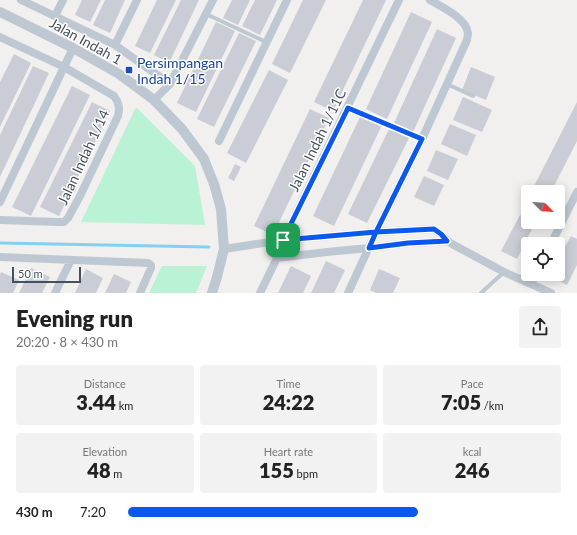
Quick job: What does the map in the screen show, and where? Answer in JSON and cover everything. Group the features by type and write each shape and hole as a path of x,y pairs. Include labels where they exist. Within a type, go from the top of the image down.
{"street":[{"path":"21,0 115,45 170,84"},
{"path":"55,16 63,0"},
{"path":"115,45 137,0"},
{"path":"154,100 170,84 212,0"},
{"path":"220,141 287,0"},
{"name":"Jalan Indah 1/11C","path":"260,293 277,258 283,240 399,0"},
{"path":"348,293 422,139 467,40 468,34 466,28 458,17 430,0"},
{"name":"Jalan Indah 1","path":"0,12 73,48 119,74 154,100 182,129 204,159 214,184 221,209 224,249 212,293"},
{"path":"1,41 64,67"},
{"path":"0,202 73,48"},
{"name":"Jalan Indah 1/14","path":"0,220 64,222 72,212 118,116 118,100 114,96 64,67"},
{"path":"554,237 577,192"},
{"path":"224,249 283,240 376,232 434,229 447,241 504,272 551,293"},
{"path":"269,242 277,258 408,243 447,241"},
{"path":"0,257 148,263 151,265 151,268 140,293"},
{"path":"55,293 71,260"}],"lane":[{"path":"206,14 267,42"},
{"path":"446,84 473,96"},
{"path":"348,108 422,139"},
{"path":"481,293 504,272"}],"green space":[{"path":"136,107 195,166 205,225 81,222"},
{"path":"162,266 207,266 196,293 149,293"}],"building":[{"path":"82,0 101,0 90,22 75,15"},
{"path":"105,0 125,0 110,33 93,25"},
{"path":"157,0 176,0 150,53 135,46"},
{"path":"181,0 199,0 169,63 154,55"},
{"path":"232,0 250,0 238,25 223,18"},
{"path":"255,0 277,0 260,35 242,26"},
{"path":"303,0 326,0 290,73 272,64"},
{"path":"363,0 386,0 333,111 314,102"},
{"path":"411,12 432,22 387,119 366,109"},
{"path":"216,22 235,31 196,112 177,103"},
{"path":"437,29 456,38 413,132 394,123"},
{"path":"239,33 256,41 214,127 197,119"},
{"path":"14,54 31,63 0,127 0,82"},
{"path":"33,66 49,73 0,177 0,135"},
{"path":"471,67 495,77 486,100 462,90"},
{"path":"269,70 288,80 246,163 227,153"},
{"path":"72,86 90,95 31,216 12,207"},
{"path":"463,97 492,110 482,132 453,120"},
{"path":"92,102 110,111 59,216 40,207"},
{"path":"577,102 577,141 555,185 535,185"},
{"path":"310,109 329,118 273,235 254,226"},
{"path":"361,115 382,125 334,226 313,216"},
{"path":"450,124 476,135 467,156 441,144"},
{"path":"389,129 409,138 367,223 348,214"},
{"path":"436,150 458,159 448,180 427,171"},
{"path":"235,164 241,167 234,181 228,178"},
{"path":"424,176 444,185 434,206 414,197"},
{"path":"521,216 521,229 532,229 528,237 521,237 521,251 517,259 501,251"},
{"path":"571,236 577,239 577,265 567,285 559,281 565,281 565,247"},
{"path":"326,261 345,270 334,293 311,293"},
{"path":"291,266 311,276 303,293 278,293"},
{"path":"31,268 50,277 42,293 19,293"},
{"path":"86,269 103,278 96,293 75,293"},
{"path":"379,269 400,278 393,293 376,293 370,290"},
{"path":"1,272 19,280 13,293 0,293"},
{"path":"114,274 131,282 126,293 105,293"}],"waterway":[{"path":"0,243 209,247"}],"place":[{"name":"Persimpangan Indah 1/15","path":"129,70"}],"route":[{"path":"283,240 348,108 422,139 376,232 369,248 408,243 447,241 434,229 376,232 283,240"}]}
